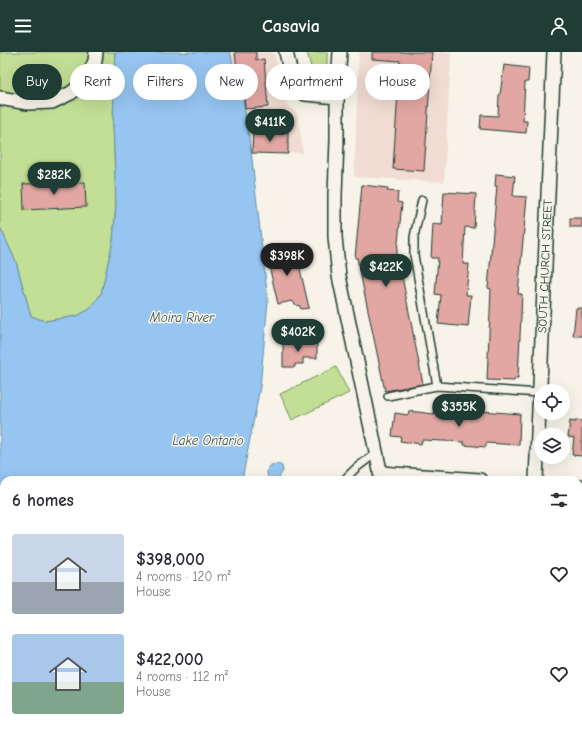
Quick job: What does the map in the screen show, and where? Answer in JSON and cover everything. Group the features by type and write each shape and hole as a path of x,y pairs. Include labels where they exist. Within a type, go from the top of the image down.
{"street":[{"path":"0,98 28,103 52,102 71,93 86,81 95,61 96,52"},
{"path":"286,52 289,64"},
{"path":"339,64 340,52"},
{"name":"SOUTH CHURCH STREET","path":"540,384 554,52"},
{"path":"337,100 335,195 335,237 337,261 381,476"},
{"name":"SOUTH CHURCH STREET","path":"536,476 539,420"}],"lane":[{"path":"422,200 414,237 414,255 437,386"},
{"path":"388,396 437,386 534,393"},
{"path":"348,476 376,453"}],"shaded area":[{"path":"230,52 274,52 277,64 266,64 266,100 285,100 286,104 298,114 303,153 251,151 243,100 258,100 258,64 233,64"},
{"path":"359,52 451,52 444,182 354,177"}],"green space":[{"path":"0,52 115,52 115,64 70,64 70,100 114,100 113,124 116,204 113,241 101,294 90,309 77,316 45,321 31,316 16,262 0,227"},
{"path":"307,52 327,52 327,64 310,64"},
{"path":"336,367 349,393 292,420 280,394"}],"water":[{"name":"Moira River","path":"115,52 230,52 233,64 205,64 205,100 243,100 251,151 268,301 260,387 243,476 0,476 0,227 16,262 31,316 45,321 77,316 90,309 101,294 113,241 116,204 113,124 114,100 125,100 125,64 115,64"},
{"path":"278,464 282,466 283,471 280,476 268,476 267,470 271,465"}],"building":[{"path":"235,52 256,52 256,60 264,59 266,100 267,100 268,107 245,109 244,100 258,100 258,64 236,64"},
{"path":"372,52 432,52 430,82 430,64 400,64 400,61 372,59"},
{"path":"504,65 529,68 528,82 525,82 523,121 527,121 526,133 480,129 481,115 498,116 499,95"},
{"path":"397,100 429,100 424,171 393,169"},
{"path":"253,131 288,132 288,154 252,153"},
{"path":"496,174 515,176 513,196 527,197 518,294 522,294 518,378 515,378 514,381 487,380 491,289 488,288 497,186 495,186"},
{"path":"85,182 86,207 24,210 23,184"},
{"path":"362,185 388,188 387,191 398,192 397,202 402,203 396,262 399,261 423,384 385,391 357,258 355,258"},
{"path":"444,192 476,194 474,228 465,227 463,264 469,264 466,295 471,295 468,327 438,324 441,295 435,294 438,258 431,258 433,224 442,225"},
{"path":"570,218 582,218 582,227 570,227"},
{"path":"295,247 309,308 301,309 300,306 296,305 292,301 278,304 266,253"},
{"path":"576,308 582,308 582,336 573,336"},
{"path":"301,340 301,344 317,344 317,358 303,358 303,364 295,364 295,367 283,367 283,341"},
{"path":"467,410 520,414 519,445 486,443 486,447 464,445 464,442 422,440 421,444 400,441 401,437 392,436 395,413 408,415 409,411 434,414 434,412 467,414"},
{"path":"576,420 582,421 582,456 572,455 574,438 570,437 569,428 570,421 576,422"}],"water label":[{"name":"Lake Ontario","path":"208,440"}]}
